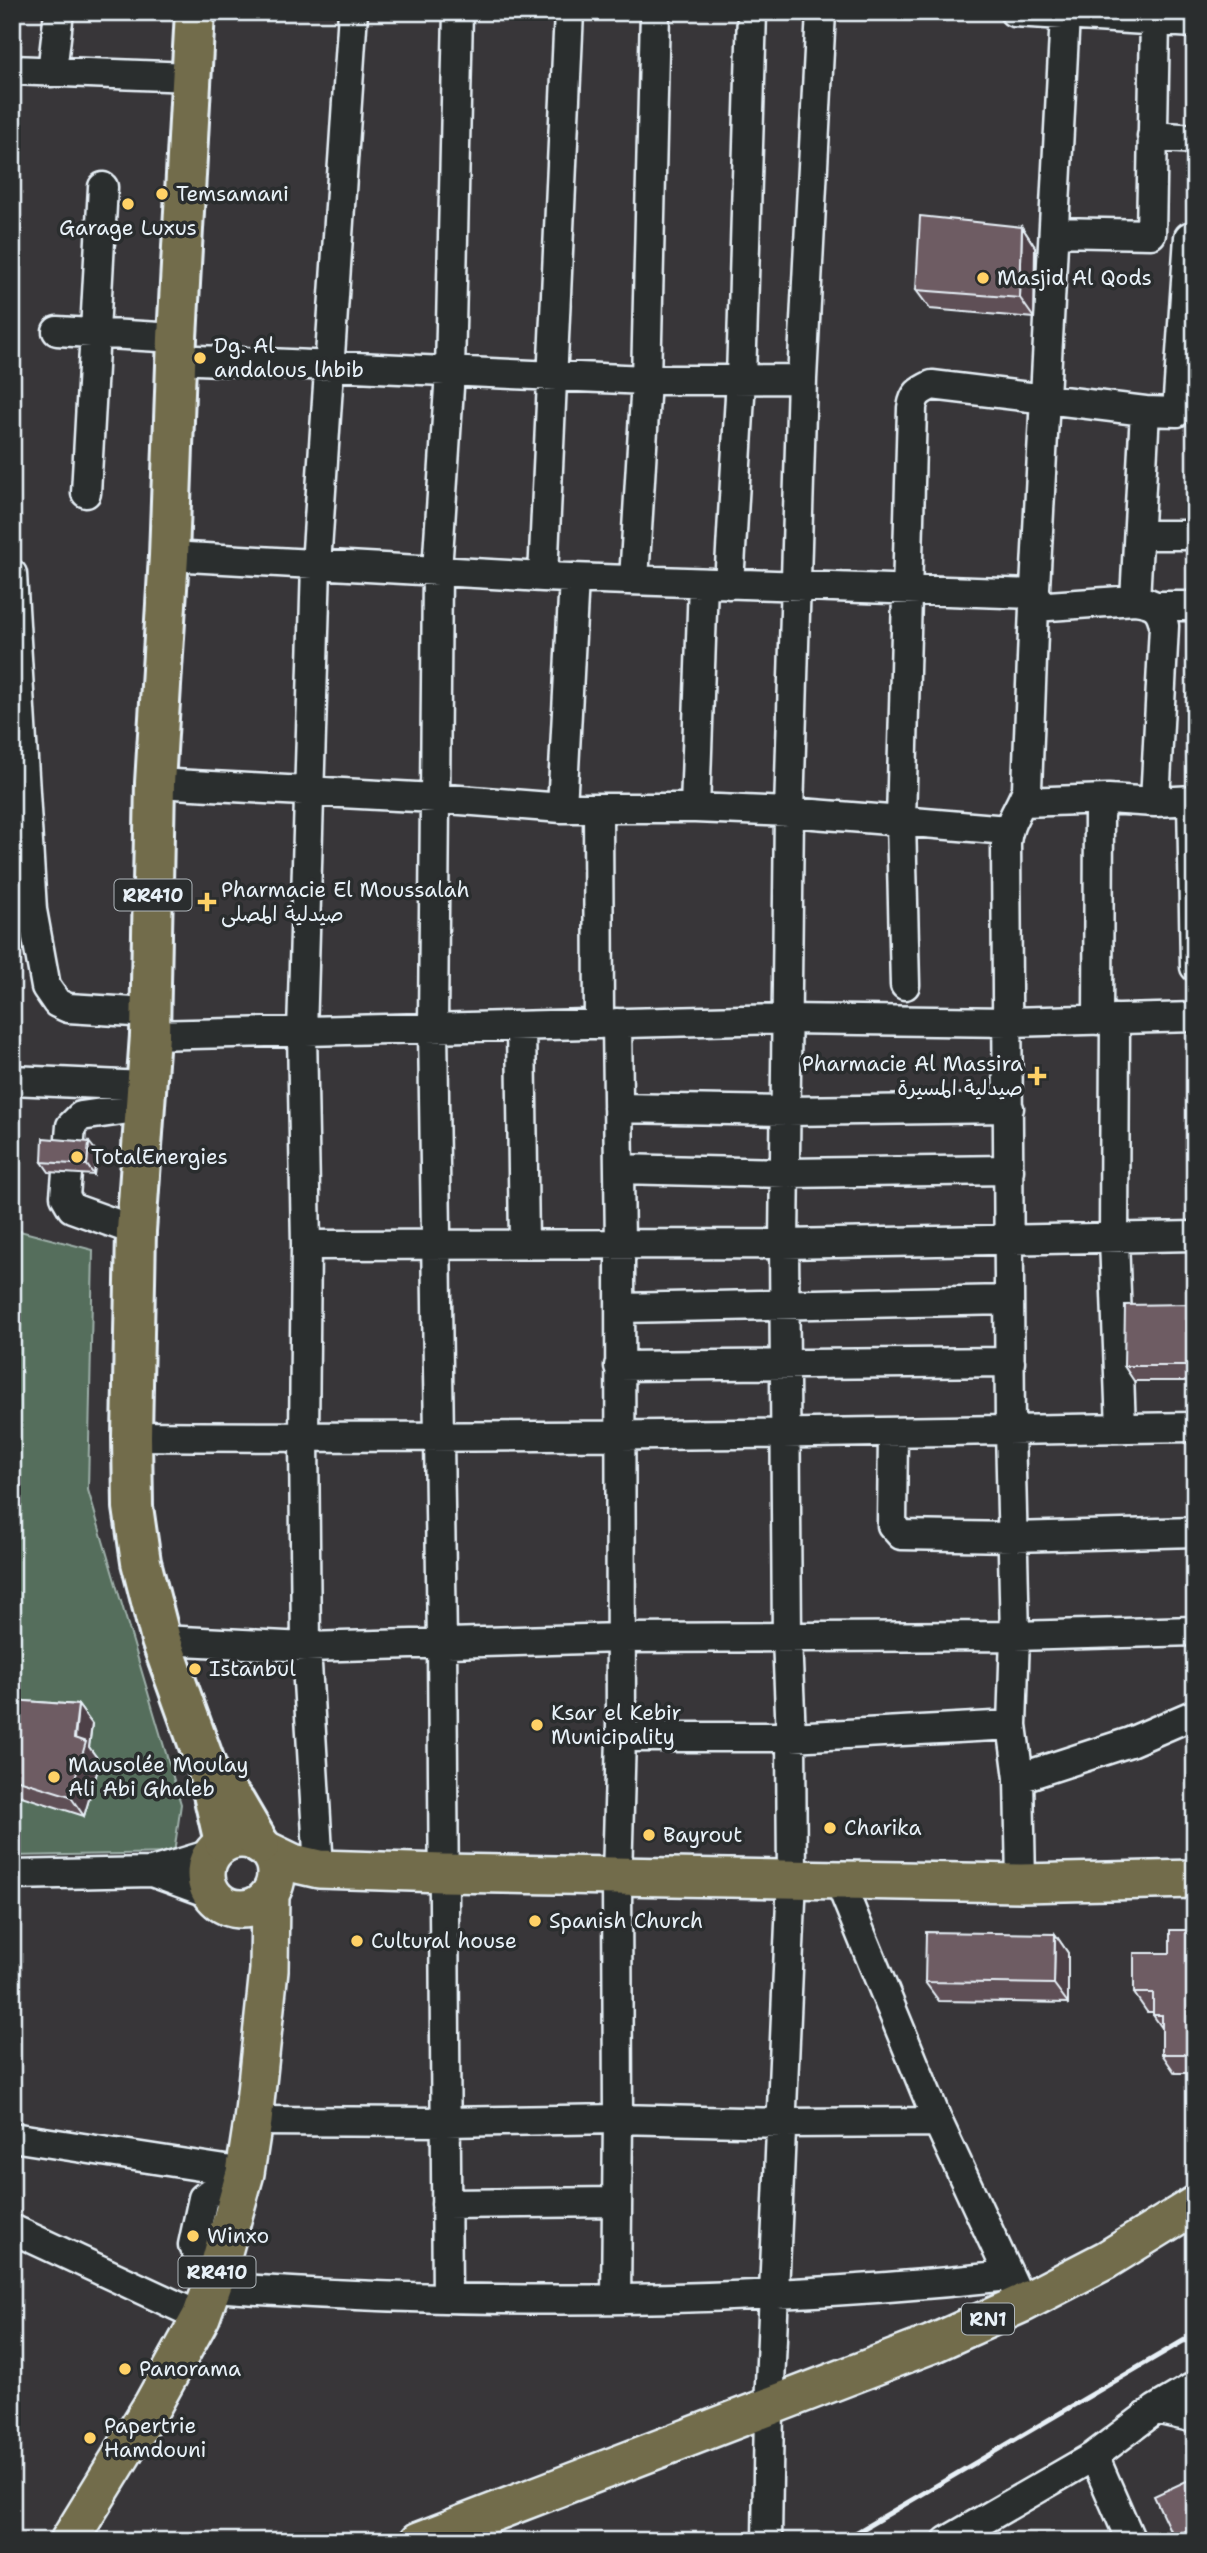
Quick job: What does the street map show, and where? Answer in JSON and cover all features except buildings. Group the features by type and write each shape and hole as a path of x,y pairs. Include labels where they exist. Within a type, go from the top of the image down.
{"highway":[{"name":"RR410","path":"195,12 176,348 169,555 155,783 150,1024 136,1231 132,1436 137,1535 141,1562 161,1640 207,1768 236,1804 245,1872"}],"main road":[{"path":"245,1872 318,1869 1021,1883 1195,1879"},
{"name":"RR410","path":"77,2537 153,2404 210,2292 243,2181 253,2121 269,1969 257,1939 245,1872"},
{"name":"RN1","path":"419,2541 932,2344 1016,2290 1106,2260 1195,2205"}],"street":[{"path":"52,72 60,12"},
{"path":"318,1869 306,1647 306,1245 302,1032 316,565 327,367 353,12"},
{"path":"447,2298 442,1643 433,1028 437,571 450,372 458,12"},
{"path":"543,577 569,12"},
{"path":"634,580 646,380 654,12"},
{"path":"695,808 716,583 741,379 752,12"},
{"path":"767,2541 769,2407 792,1878 791,1737 786,1638 785,1305 789,812 802,379 821,12"},
{"path":"1014,12 1195,23"},
{"path":"1021,1883 1019,1778 1012,1725 1016,1636 1010,1430 1007,830 1027,789 1065,15"},
{"path":"1151,234 1155,20"},
{"path":"12,70 191,77"},
{"path":"1152,136 1195,139"},
{"path":"86,493 103,187"},
{"path":"905,985 901,821 914,396 932,385 942,385 1145,411 1186,412 1192,237 1055,232"},
{"path":"57,331 95,333 176,348 327,367 646,380 802,379"},
{"path":"1145,411 1139,535 1146,603 1164,626 1155,802"},
{"path":"1139,535 1195,535"},
{"path":"169,555 543,577 907,590 1035,601 1195,606"},
{"path":"12,574 27,848 34,923 46,987 57,1003 68,1009 150,1024 302,1032 786,1019 1009,1022 1195,1017"},
{"path":"562,808 574,578"},
{"path":"155,783 435,798 562,808 695,808 789,812 1007,830"},
{"path":"1108,799 1099,811 1098,819 1121,1428"},
{"path":"1022,802 1194,800 1195,967"},
{"path":"598,808 608,1023 618,1108 620,1245 621,1737 617,1875 616,2298"},
{"path":"521,1026 524,1243"},
{"path":"12,1080 144,1097"},
{"path":"136,1231 72,1208 65,1196 71,1126 81,1116 144,1097"},
{"path":"618,1108 787,1111 1009,1108"},
{"path":"619,1169 786,1173 1009,1170"},
{"path":"306,1245 785,1244 1195,1236"},
{"path":"620,1308 1009,1300"},
{"path":"619,1366 1010,1362"},
{"path":"132,1436 786,1434 1195,1427"},
{"path":"893,1432 892,1525 901,1535 1013,1536 1195,1532"},
{"path":"161,1640 306,1647 620,1638 1016,1636 1195,1631"},
{"path":"1019,1778 1130,1742 1195,1714"},
{"path":"621,1737 791,1737 1012,1725"},
{"path":"152,1872 245,1872"},
{"path":"12,1875 245,1872"},
{"path":"12,2229 210,2292 377,2297 616,2298 775,2295 934,2284 1016,2290 939,2122 838,1878"},
{"path":"253,2121 618,2119 783,2123 939,2122"},
{"path":"12,2137 243,2181"},
{"path":"446,2204 617,2202"},
{"path":"947,2541 1094,2456 1156,2409 1195,2386"},
{"path":"1156,2409 1195,2418"},
{"path":"1094,2456 1131,2541"}],"green space":[{"path":"12,1229 93,1250 88,1490 181,1804 174,1853 12,1856"}],"railway":[{"path":"842,2541 1195,2334"}],"place":[{"name":"Temsamani","path":"162,194"},
{"name":"Garage Luxus","path":"128,204"},
{"name":"Masjid Al Qods","path":"983,278"},
{"name":"Dg. Al andalous lhbib","path":"200,358"},
{"name":"Pharmacie El Moussalah صيدلية المصلى","path":"207,902"},
{"name":"Pharmacie Al Massira صيدلية المسيرة","path":"1037,1076"},
{"name":"TotalEnergies","path":"77,1157"},
{"name":"Istanbul","path":"195,1669"},
{"name":"Ksar el Kebir Municipality","path":"537,1725"},
{"name":"Mausolée Moulay Ali Abi Ghaleb","path":"54,1777"},
{"name":"Charika","path":"830,1828"},
{"name":"Bayrout","path":"649,1835"},
{"name":"Spanish Church","path":"535,1921"},
{"name":"Cultural house","path":"357,1941"},
{"name":"Winxo","path":"193,2236"},
{"name":"Panorama","path":"125,2369"},
{"name":"Papertrie Hamdouni","path":"90,2438"}]}
